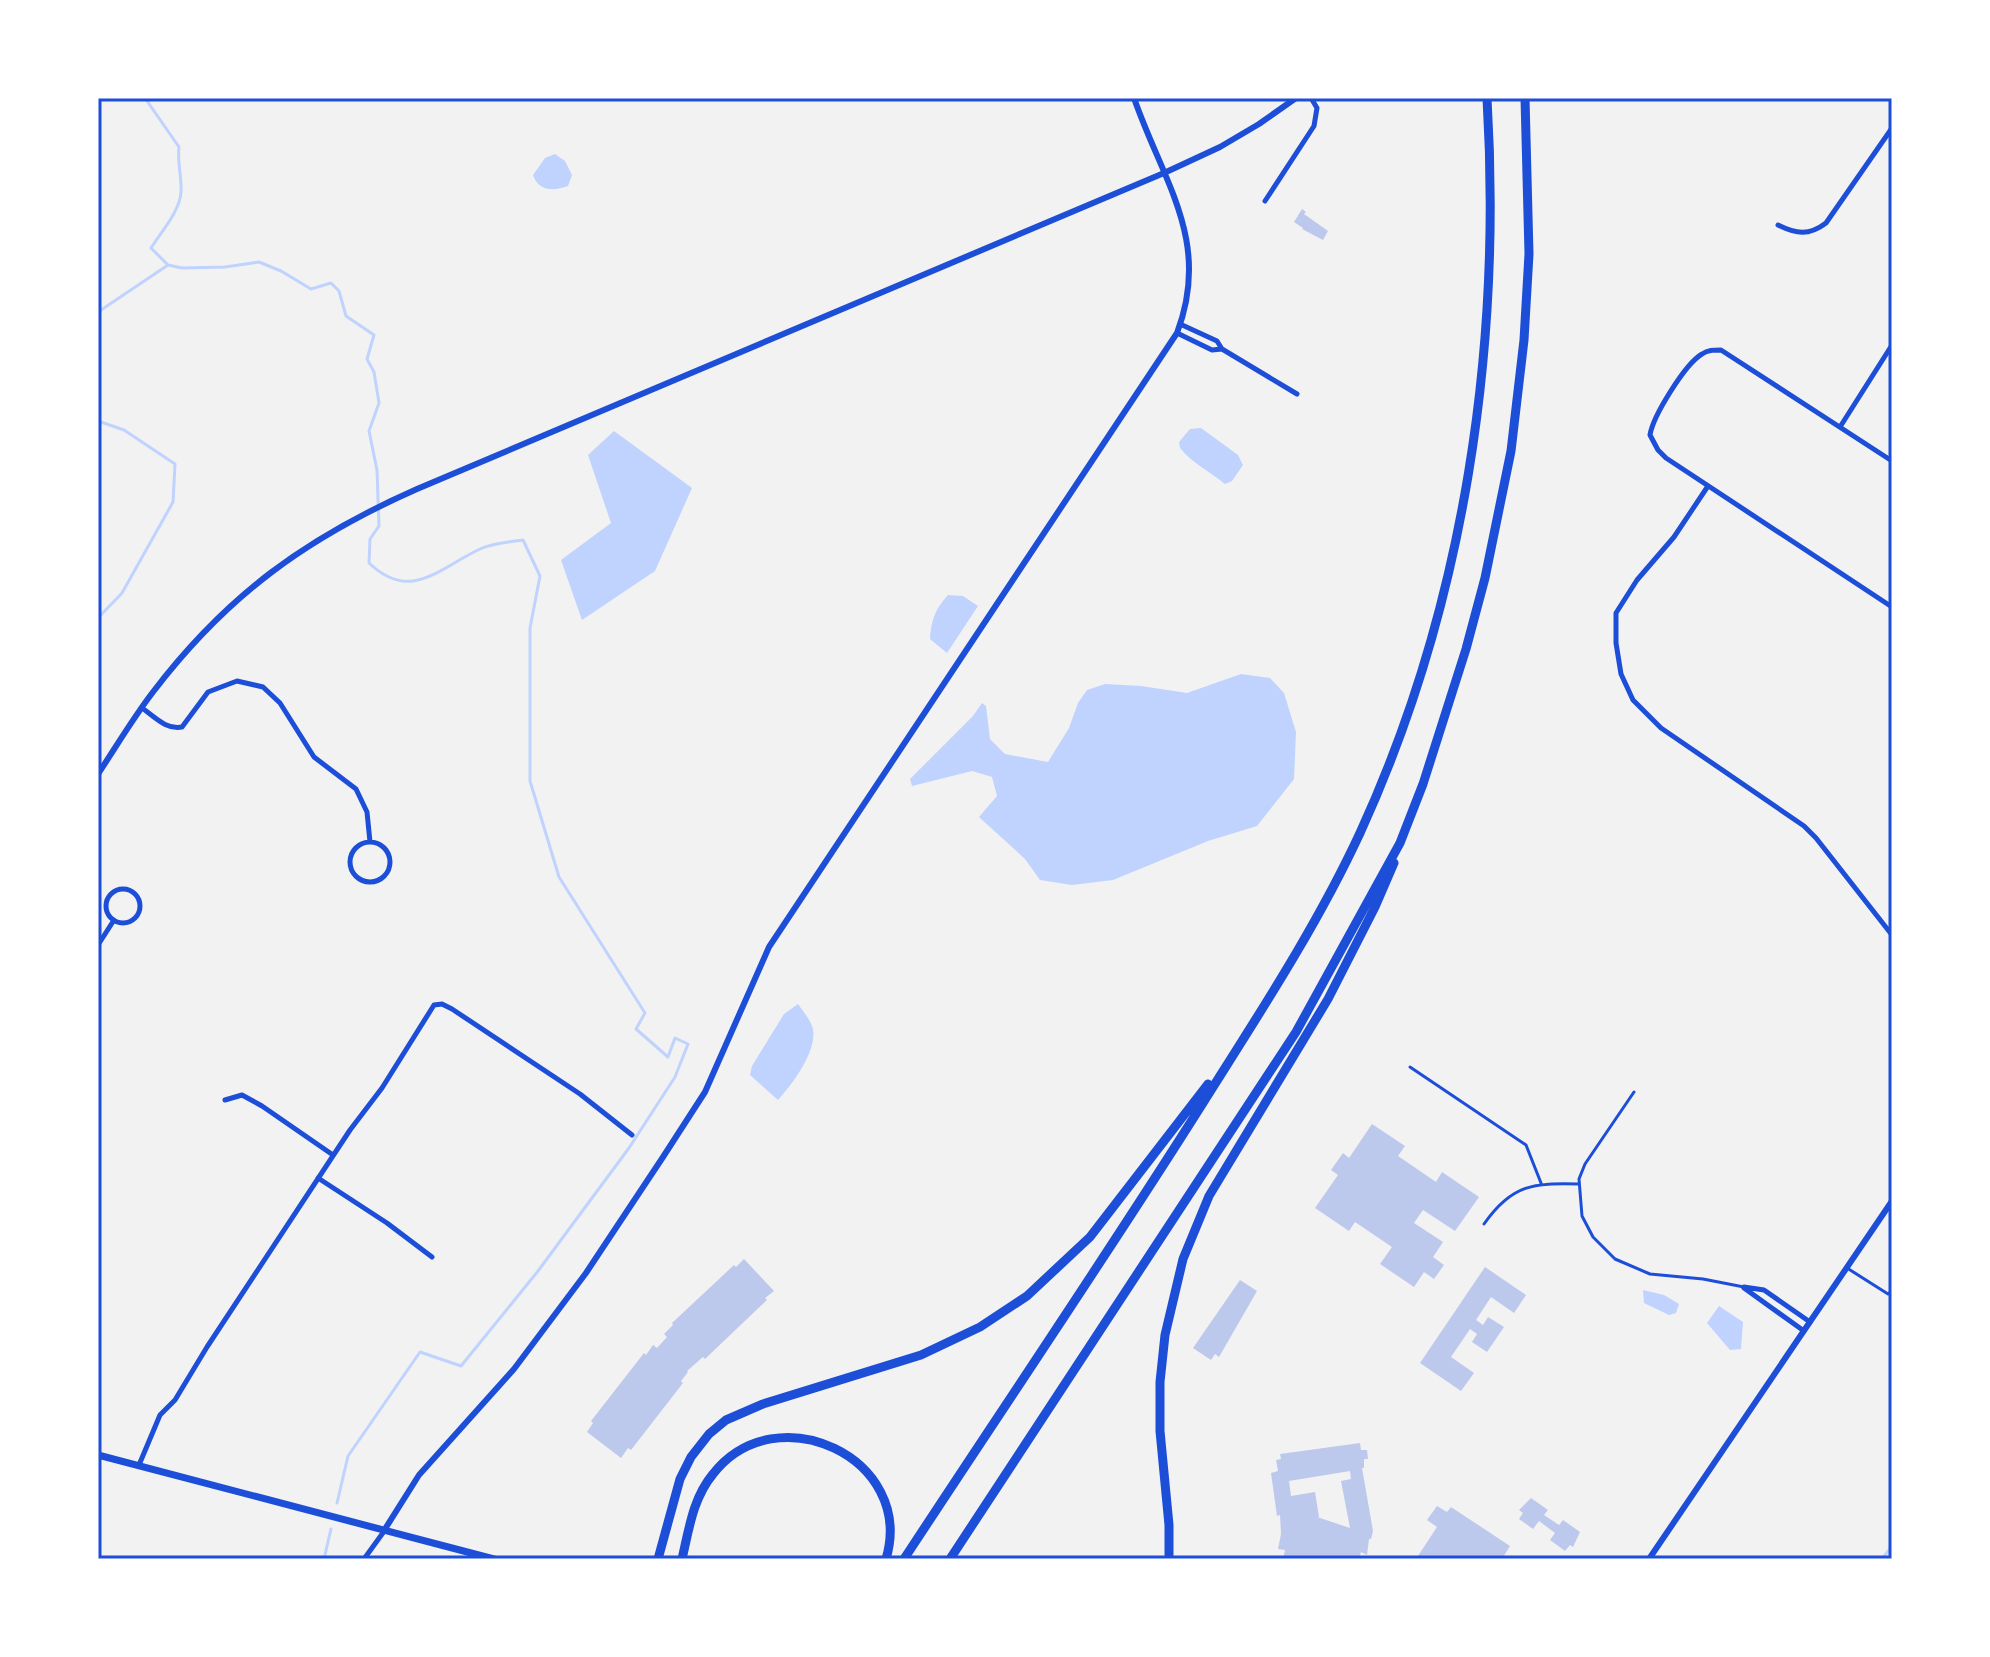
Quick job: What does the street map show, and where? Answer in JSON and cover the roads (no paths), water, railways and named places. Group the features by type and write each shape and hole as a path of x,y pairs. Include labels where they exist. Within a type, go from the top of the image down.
{"highway":[{"path":"904,1559 1138,1206 1249,1030 1308,934 1359,834 1406,715 1440,603 1465,489 1485,340 1491,239 1487,98"},
{"path":"1169,1559 1160,1431 1160,1382 1165,1335 1183,1259 1209,1196 1234,1149 1328,999 1380,897 1423,784 1485,578 1511,451 1524,340 1529,254 1525,98"},
{"path":"950,1559 1289,1043 1400,843"},
{"path":"658,1559 680,1479 691,1457 709,1434 726,1420 763,1404 921,1355 980,1327 1027,1296 1090,1237 1249,1030"},
{"path":"682,1559 692,1514 714,1472 744,1449 764,1440 791,1437 819,1440 844,1451 869,1472 881,1494 889,1519 890,1546 886,1559"}],"main road":[{"path":"98,1455 494,1559"}],"street":[{"path":"364,1559 419,1475 514,1369 586,1273 663,1157 705,1092 769,947 1177,333 1190,286 1189,255 1182,214 1134,98"},
{"path":"98,774 142,708 194,643 241,595 275,568 349,521 384,503 1164,173 1220,147 1296,98"},
{"path":"1265,201 1314,126 1317,108 1311,98"},
{"path":"1778,225 1792,232 1805,233 1816,231 1826,223 1892,128"},
{"path":"1180,324 1217,341 1222,349 1297,394"},
{"path":"1177,333 1212,350 1222,349"},
{"path":"1840,427 1892,345"},
{"path":"1892,461 1721,350 1710,350 1694,360 1652,426 1650,435 1658,450 1708,486 1892,607"},
{"path":"1708,486 1616,613 1616,643 1621,674 1633,700 1661,728 1804,826 1892,935"},
{"path":"142,708 164,725 182,727 208,692 237,681 263,687 280,703 314,757 356,789 367,812 370,842"},
{"path":"370,842 387,852 390,865 383,877 370,882 358,878 350,862 354,850 370,842"},
{"path":"117,889 133,891 140,901 140,913 126,923 114,920 106,907 109,896 117,889"},
{"path":"98,945 114,920"},
{"path":"139,1465 160,1415 175,1400 434,1005 442,1004 452,1009 580,1094 632,1135"},
{"path":"225,1100 242,1095 333,1155"},
{"path":"318,1178 432,1257"},
{"path":"1649,1559 1892,1201"},
{"path":"1744,1287 1764,1290 1810,1322"},
{"path":"1744,1287 1804,1331"}],"lane":[{"path":"1410,1067 1526,1145 1541,1183"},
{"path":"1634,1092 1585,1164 1579,1184 1582,1216 1593,1237 1615,1259 1650,1274 1744,1287"},
{"path":"1484,1224 1498,1204 1518,1189 1541,1183 1579,1184"},
{"path":"1847,1268 1890,1293"}],"water":[{"path":"555,154 565,161 572,175 568,186 548,189 539,185 533,175 545,158"},
{"path":"1201,428 1238,455 1243,465 1232,481 1225,484 1180,448 1179,442 1190,429"},
{"path":"614,431 692,488 655,571 582,620 561,560 611,523 588,455"},
{"path":"948,595 963,596 978,606 947,653 930,639 934,616"},
{"path":"1241,674 1270,678 1284,693 1296,732 1294,779 1257,826 1208,841 1113,880 1072,885 1040,880 1025,859 979,817 997,796 992,777 972,771 912,786 910,779 973,716 982,703 986,706 990,739 1005,754 1048,762 1087,690 1105,684 1187,693"},
{"path":"798,1004 812,1026 812,1045 797,1076 778,1100 750,1075 752,1066 784,1014"},
{"path":"1643,1290 1664,1295 1679,1304 1676,1313 1669,1315 1644,1303"},
{"path":"1719,1306 1743,1322 1741,1349 1730,1350 1707,1323"}],"waterway":[{"path":"145,98 179,147 181,186 177,207 151,248 168,265 182,268 259,262 311,289 331,283 339,291 346,316 374,335 367,359 374,372 379,403 369,431 377,470 379,526 370,539 369,563 384,575 412,581 438,572 485,547 523,540 540,576 530,628 530,781 559,877 645,1013 636,1029 668,1057 675,1038 688,1044 675,1077 629,1148 538,1271 461,1366 420,1352 348,1456 337,1503"},
{"path":"98,312 168,265"},
{"path":"98,421 124,430 175,464 173,502 122,593 98,618"},
{"path":"324,1559 331,1529"},
{"path":"1882,1559 1892,1546"}]}
